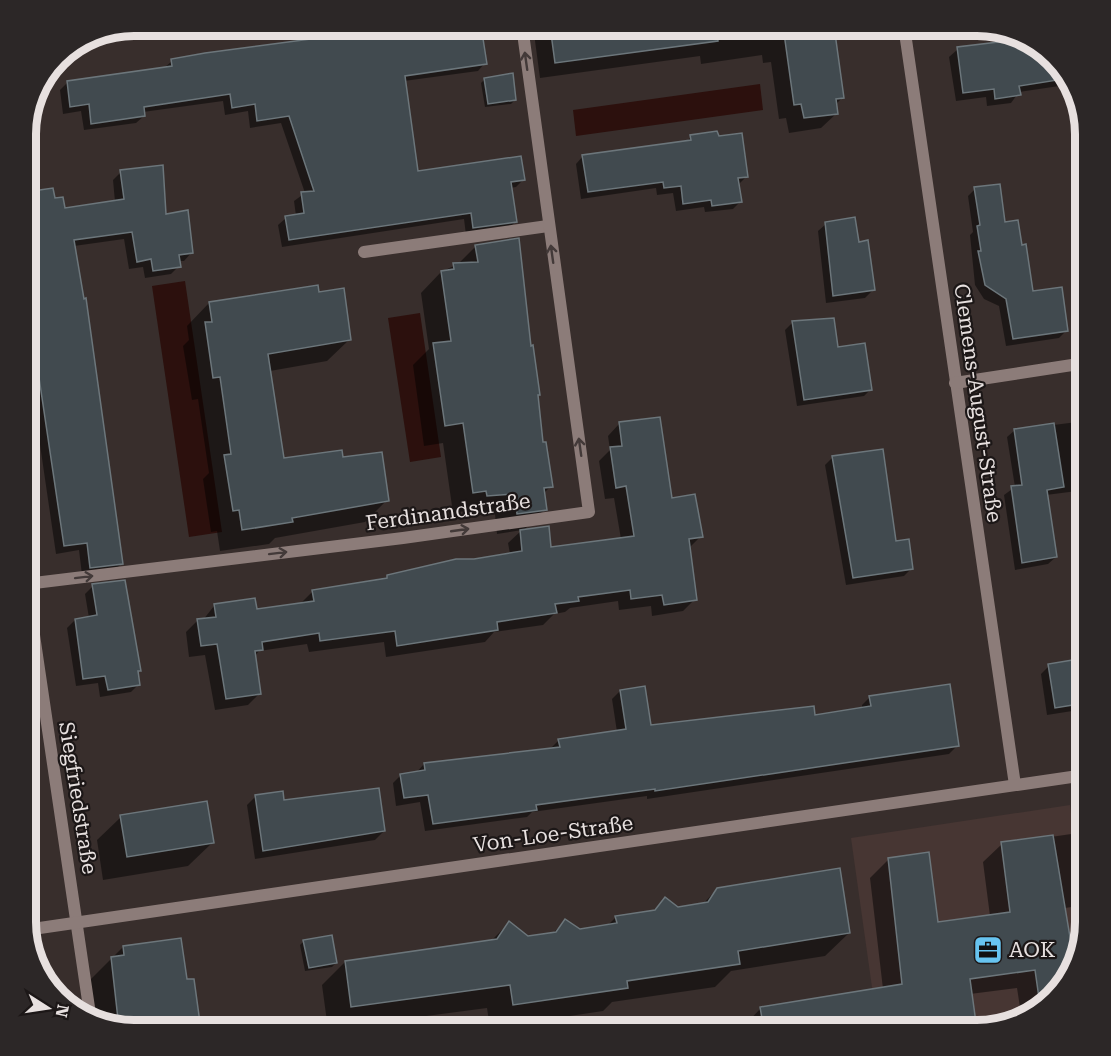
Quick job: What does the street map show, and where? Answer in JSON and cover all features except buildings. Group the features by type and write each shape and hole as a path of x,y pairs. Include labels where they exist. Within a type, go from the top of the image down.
{"street":[{"name":"Ferdinandstraße","path":"36,582 403,538 589,512 523,36"},
{"name":"Clemens-August-Straße","path":"905,36 1015,785"},
{"path":"364,252 548,226"},
{"path":"955,383 1075,365"},
{"name":"Siegfriedstraße","path":"36,649 89,1008"},
{"name":"Von-Loe-Straße","path":"36,928 1075,776"}],"shaded area":[{"path":"760,84 763,110 576,136 573,110"},
{"path":"185,281 222,532 189,537 152,286"},
{"path":"420,313 441,457 410,462 388,318"},
{"path":"1070,805 1075,844 1075,922 1068,959 1058,976 1046,991 1031,1003 1014,1013 996,1018 877,1020 851,838"}],"place":[{"name":"AOK","path":"988,950"}]}
